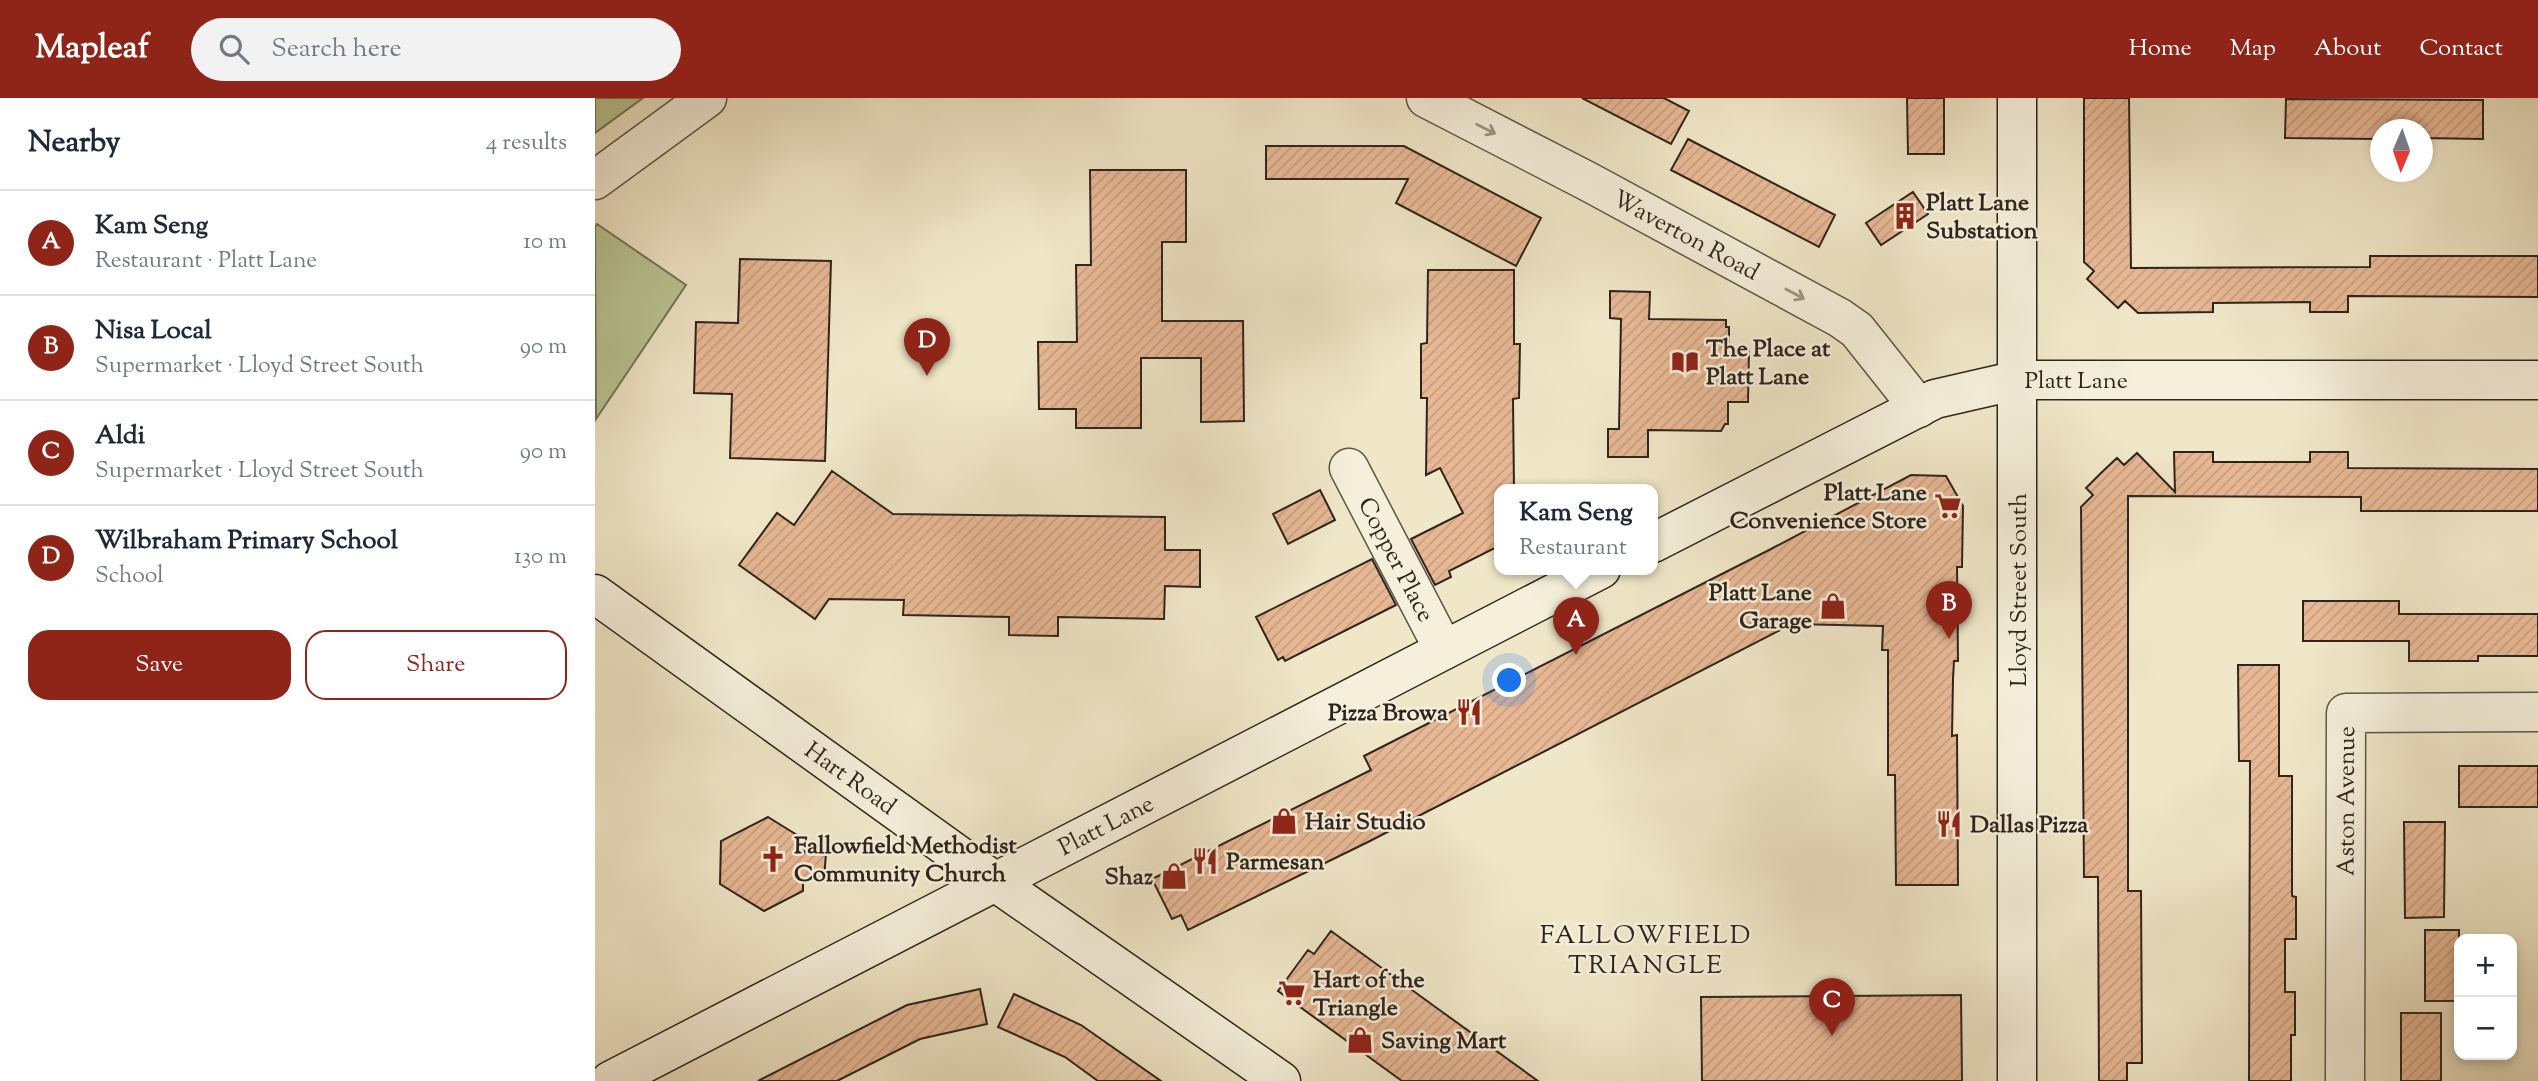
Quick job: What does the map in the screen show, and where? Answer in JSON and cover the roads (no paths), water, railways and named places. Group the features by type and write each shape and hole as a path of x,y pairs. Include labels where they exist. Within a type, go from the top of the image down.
{"street":[{"path":"595,180 708,98"},
{"name":"Waverton Road","path":"1426,98 1587,181 1840,318 1857,330 1919,408"},
{"name":"Lloyd Street South","path":"2017,98 2017,1081"},
{"name":"Platt Lane","path":"1658,540 1935,400 2018,380 2538,380"},
{"name":"Copper Place","path":"1349,468 1444,650"},
{"name":"Platt Lane","path":"610,1081 1589,575"},
{"name":"Hart Road","path":"595,594 994,881 1281,1081"},
{"name":"Aston Avenue","path":"2345,1081 2346,713 2538,712"}],"place":[{"name":"Platt Lane Substation","path":"1905,216"},
{"name":"The Place at Platt Lane","path":"1685,362"},
{"name":"Wilbraham Primary School","path":"927,376"},
{"name":"Platt Lane Convenience Store","path":"1948,506"},
{"name":"Platt Lane Garage","path":"1833,606"},
{"name":"Nisa Local","path":"1949,639"},
{"name":"Kam Seng","path":"1576,655"},
{"name":"Pizza Browa","path":"1469,712"},
{"name":"Hair Studio","path":"1284,821"},
{"name":"Dallas Pizza","path":"1949,824"},
{"name":"Fallowfield Methodist Community Church","path":"773,859"},
{"name":"Parmesan","path":"1205,861"},
{"name":"Shaz","path":"1174,876"},
{"name":"Hart of the Triangle","path":"1292,993"},
{"name":"Aldi","path":"1832,1036"},
{"name":"Saving Mart","path":"1360,1040"}],"district":[{"name":"FALLOWFIELD TRIANGLE","path":"1646,949"}]}
